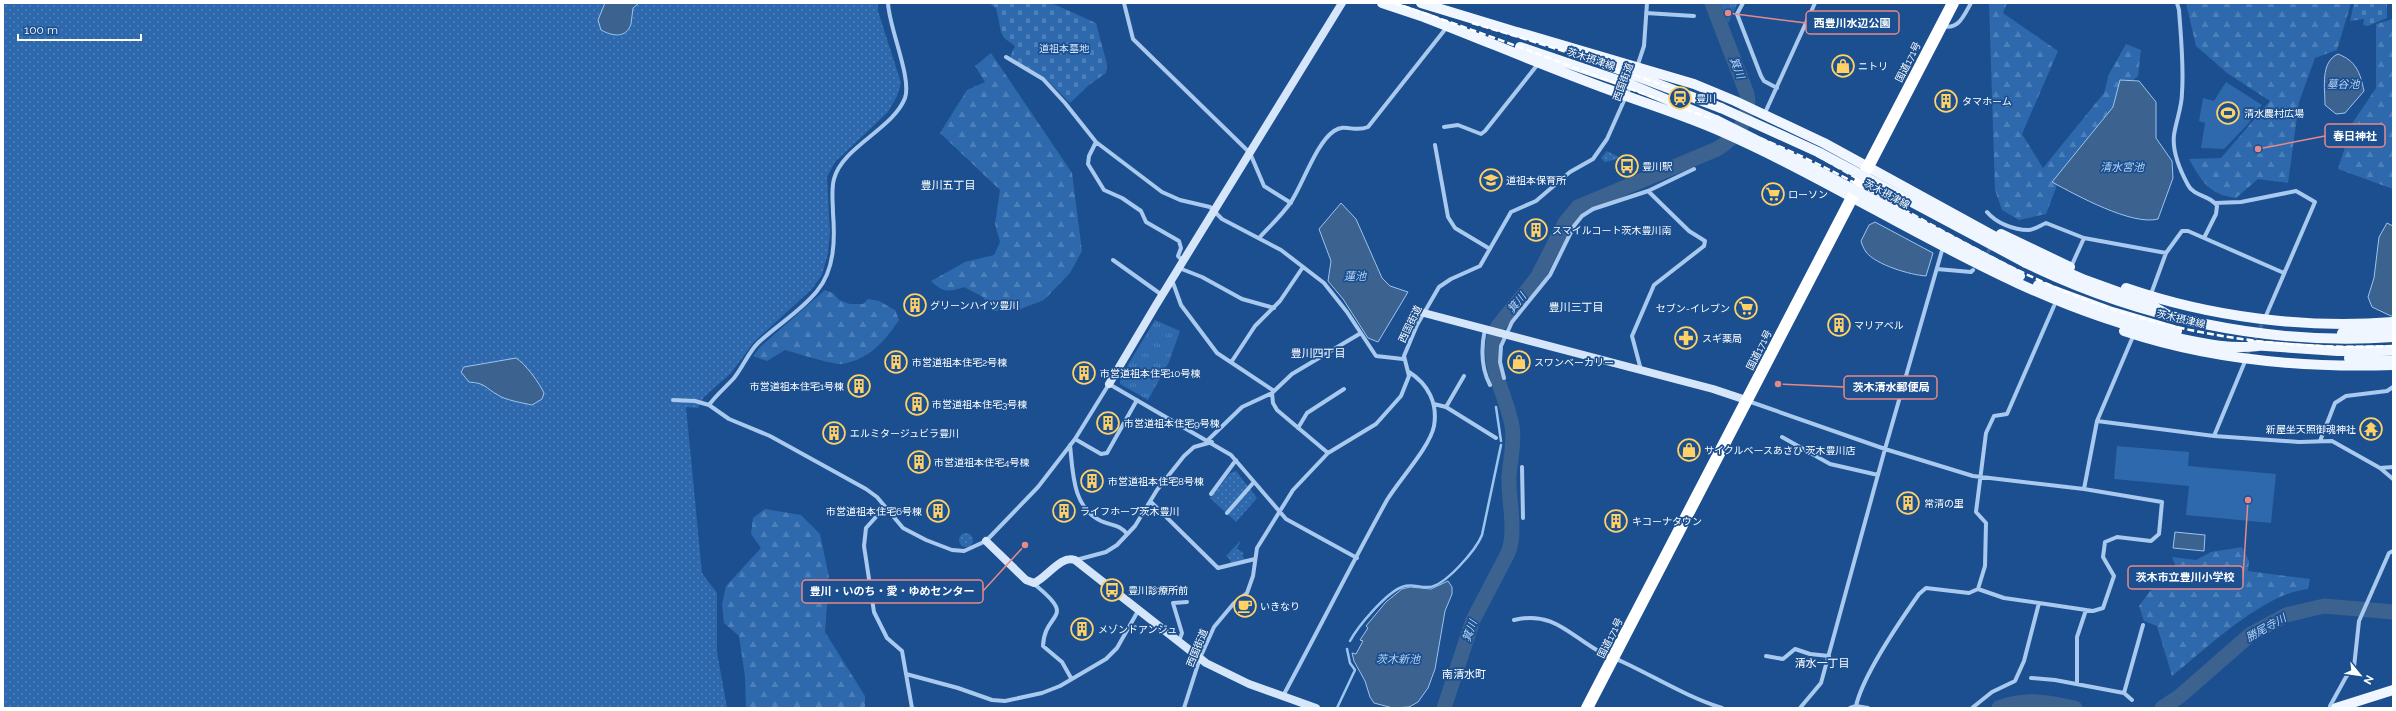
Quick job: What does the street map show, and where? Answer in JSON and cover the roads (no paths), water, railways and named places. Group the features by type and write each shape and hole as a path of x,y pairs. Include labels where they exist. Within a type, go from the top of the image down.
{"highway":[{"name":"国道171号","path":"1587,708 1952,3"}],"main road":[{"name":"茨木摂津線","path":"1382,3 1424,18 1632,84 1718,125 1780,151 2020,276 2132,319 2199,336 2258,346 2338,351 2393,350"},
{"path":"1421,3 1636,70 1694,84 1735,101 1824,143 1867,168 2030,256 2085,280 2146,302 2170,316"},
{"path":"1424,18 1628,96 1718,125 1743,141 1852,196 1962,256 2057,300 2131,327 2219,346 2258,346"},
{"name":"茨木摂津線","path":"1636,70 1818,152 2026,263 2082,288 2170,316 2243,330 2316,338 2393,337"},
{"path":"1975,227 1979,226 1998,233 2070,267 2150,297 2264,320 2336,323 2393,322"},
{"path":"1962,256 2002,282 2054,306 2135,333 2196,350 2306,366 2393,365"},
{"path":"2316,338 2347,332 2393,329"},
{"path":"2277,348 2310,356 2393,358"},
{"path":"2337,708 2393,690"}],"street":[{"path":"709,405 718,391 734,378 757,344 817,291 826,277 833,252 835,232 833,180 839,166 892,116 905,98 904,72 893,35 888,3"},
{"path":"1124,3 1133,39 1250,153 1264,186 1291,203"},
{"path":"673,400 694,401 709,405 729,419 770,436 866,489 885,507 903,528 952,550 964,551 986,541 1038,487 1075,439 1342,3"},
{"name":"西国街道","path":"1184,708 1200,658 1214,627 1234,604 1247,593 1257,548 1293,490 1328,454 1369,430 1381,419 1402,394 1408,382 1409,372 1403,358 1424,313 1442,285 1480,266 1511,212 1536,200 1570,172 1592,159 1607,139 1628,96 1644,46 1647,3"},
{"path":"1743,3 1737,14 1761,76 1764,81 1777,88"},
{"path":"1761,114 1777,88 1815,3"},
{"path":"1941,26 1950,28 1956,26 1971,3"},
{"path":"2176,3 2180,10 2183,78 2182,95 2174,138 2179,166 2188,187 2215,203 2241,202 2296,191 2315,202 2264,320"},
{"path":"1646,12 1694,16"},
{"path":"1260,237 1291,203 1319,149 1333,132 1344,127 1360,131 1368,127 1447,26"},
{"path":"1006,57 1043,79 1066,103 1096,142 1162,192 1180,200 1210,206 1222,219 1260,237 1324,283 1348,312 1376,356 1403,358"},
{"path":"1444,127 1458,125 1481,134 1485,131 1539,62"},
{"path":"1096,142 1089,156 1088,164 1104,190 1122,198 1141,211 1146,222 1179,241 1181,248 1178,256 1181,264 1242,299 1274,308"},
{"path":"1435,145 1448,217 1455,228 1490,249"},
{"path":"1504,378 1500,362 1501,346 1504,334 1550,275 1574,226 1582,216 1593,209 1648,191 1694,169"},
{"path":"1641,370 1632,336 1654,285 1704,246 1704,241 1689,230 1648,191"},
{"path":"2204,238 2217,211 2215,203"},
{"path":"1987,212 1992,218 2008,228 2029,230 2046,223 2084,238 2166,253"},
{"path":"2150,297 2166,253 2178,234 2182,231 2204,238 2284,273"},
{"path":"2070,267 2084,238"},
{"path":"1800,708 1818,690 1829,656 1884,449 1943,246"},
{"path":"1114,260 1162,295"},
{"path":"1232,362 1255,326 1274,308 1303,267"},
{"path":"1937,269 1971,272 1973,270"},
{"path":"1172,279 1181,305 1217,353 1273,392"},
{"path":"1978,589 1985,566 1986,523 1976,512 1982,476 1986,433 1994,416 2007,414 2054,306"},
{"path":"1424,313 1641,370 1746,400 1884,449 1954,471 2162,502 2158,534 2151,542 2117,537 2105,542 2103,557 2114,576 2103,608 2093,611 2004,598 1978,589 1969,593 1926,588 1919,594 1873,668 1858,697 1856,706"},
{"path":"1487,330 1483,356 1485,372 1490,385"},
{"path":"1076,560 1106,552 1117,546 1128,534 1151,502 1157,490 1184,456 1194,447 1210,441 1242,408 1273,392 1292,374 1361,333"},
{"path":"2084,490 2097,421 2135,333"},
{"path":"2214,436 2247,357"},
{"path":"1282,696 1390,496 1432,434 1435,415 1434,404 1423,382 1409,372"},
{"path":"1446,407 1464,376"},
{"path":"1109,384 1210,441 1236,460 1279,513 1286,519 1357,558"},
{"path":"2320,441 2335,403 2340,399 2346,396 2387,391 2393,387"},
{"path":"1298,428 1307,413 1344,389"},
{"path":"1273,392 1273,403 1278,410 1328,454"},
{"path":"1075,439 1101,454 1107,453 1137,400"},
{"path":"1434,404 1446,407 1496,438"},
{"path":"2097,421 2214,436 2299,442 2332,441 2380,468 2393,478"},
{"path":"1782,437 1830,464 1878,475"},
{"path":"1070,444 1075,491 1088,512 1102,521 1122,527 1128,534"},
{"path":"1211,494 1236,460"},
{"path":"1522,467 1524,518"},
{"path":"2380,468 2393,467"},
{"path":"1227,514 1254,482"},
{"path":"1151,502 1218,568 1255,559"},
{"path":"885,507 866,528 864,546 874,612 887,638 902,650 912,708"},
{"path":"986,541 1026,580 1034,583 1054,599 1057,607 1057,614 1043,640 1042,646 1062,662 1071,678"},
{"path":"2337,708 2330,706 2346,677 2354,667 2359,621 2368,597 2389,552 2393,551"},
{"path":"1034,583 1042,580 1062,561 1069,558 1076,560 1138,611 1200,658 1234,678 1316,708"},
{"path":"1179,641 1182,633 1173,603 1187,602"},
{"path":"1972,708 1992,692 2015,681 2024,661 2039,603"},
{"path":"2077,684 2077,637 2086,610"},
{"path":"906,674 958,688 992,700 1005,701 1042,693 1060,686 1071,678 1106,659 1117,648 1138,611"},
{"path":"1514,620 1525,617 1543,619 1557,623 1601,653 1700,701 1722,708"},
{"path":"2124,693 2144,625"},
{"path":"1766,656 1783,659 1795,649 1810,654 1829,656"},
{"path":"2031,678 2077,684 2124,693 2132,700"},
{"path":"1850,708 1856,706 1868,708"}],"water":[{"path":"605,3 639,3 633,8 631,24 626,32 614,35 601,30 598,20"},
{"name":"墓谷池","path":"2338,54 2349,60 2356,68 2361,78 2364,91 2345,113 2336,114 2325,105 2324,84 2328,63"},
{"name":"清水宮池","path":"2120,80 2139,81 2156,102 2156,138 2172,161 2173,178 2158,219 2147,220 2119,214 2052,182 2113,107"},
{"name":"蓮池","path":"1341,203 1356,219 1382,278 1390,286 1408,292 1378,342 1368,338 1343,299 1328,281 1331,261 1319,229"},
{"path":"1875,222 1933,253 1926,276 1912,274 1885,265 1871,257 1866,252 1861,241 1869,225"},
{"path":"2387,223 2393,226 2393,316 2372,307 2368,297 2374,278 2379,237"},
{"path":"516,358 524,364 532,374 544,393 542,399 532,405 501,397 482,385 469,382 461,372 464,367"},
{"path":"2175,532 2205,535 2204,551 2173,548"},
{"name":"茨木新池","path":"1448,581 1452,587 1452,594 1445,611 1435,669 1428,688 1418,702 1409,707 1393,708 1374,703 1370,697 1365,681 1354,661 1352,653 1356,654 1363,641 1360,640 1368,628 1366,626 1386,602 1402,589 1410,587 1431,589"}],"waterway":[{"name":"箕川","path":"1444,708 1473,620 1508,553 1511,544 1512,525 1509,477 1513,432 1509,413 1494,364 1494,339 1498,326 1537,278 1565,223 1578,207 1717,149 1731,139 1741,126 1747,111 1747,94 1712,3"},
{"name":"箕川","path":"1499,400 1503,398"},
{"path":"1496,407 1501,441"},
{"path":"1350,641 1359,627 1373,611 1396,590 1406,586 1429,587 1436,585 1443,581 1467,558 1479,542 1482,535 1501,445"},
{"name":"勝尾寺川","path":"2162,708 2180,696 2251,634 2286,615 2324,606 2393,612"},
{"path":"1337,708 1355,670 1350,663 1347,649"},
{"name":"勝尾寺川","path":"1999,708 2028,702 2046,703 2075,708"}],"tunnel":[{"path":"1984,257 1993,245"},
{"path":"2247,355 2263,322"}],"railway":[{"path":"1394,3 1545,57 1763,140 1805,158 1865,188 2013,268 2085,299 2127,314 2170,326 2214,335 2259,341 2348,347 2393,346"},
{"path":"1472,23 1608,66 1708,103 1775,133 1874,188"}],"place":[{"name":"西豊川水辺公園","path":"1728,13"},
{"name":"ニトリ","path":"1843,66"},
{"name":"豊川","path":"1680,98"},
{"name":"タマホーム","path":"1946,101"},
{"name":"清水農村広場","path":"2228,113"},
{"name":"春日神社","path":"2258,149"},
{"name":"豊川駅","path":"1627,166"},
{"name":"道祖本保育所","path":"1491,180"},
{"name":"ローソン","path":"1773,194"},
{"name":"スマイルコート茨木豊川南","path":"1536,230"},
{"name":"グリーンハイツ豊川","path":"915,305"},
{"name":"セブン-イレブン","path":"1746,308"},
{"name":"マリアベル","path":"1839,325"},
{"name":"スギ薬局","path":"1686,338"},
{"name":"市営道祖本住宅2号棟","path":"896,362"},
{"name":"スワンベーカリー","path":"1519,362"},
{"name":"市営道祖本住宅10号棟","path":"1084,373"},
{"name":"茨木清水郵便局","path":"1778,384"},
{"name":"市営道祖本住宅1号棟","path":"859,386"},
{"name":"市営道祖本住宅3号棟","path":"917,404"},
{"name":"市営道祖本住宅9号棟","path":"1108,423"},
{"name":"新屋坐天照御魂神社","path":"2371,429"},
{"name":"エルミタージュビラ豊川","path":"834,433"},
{"name":"サイクルベースあさひ 茨木豊川店","path":"1689,450"},
{"name":"市営道祖本住宅4号棟","path":"919,462"},
{"name":"市営道祖本住宅8号棟","path":"1092,481"},
{"name":"茨木市立豊川小学校","path":"2248,500"},
{"name":"常清の里","path":"1908,503"},
{"name":"市営道祖本住宅6号棟","path":"938,511"},
{"name":"ライフホープ茨木豊川","path":"1064,511"},
{"name":"キコーナタウン","path":"1616,521"},
{"name":"豊川・いのち・愛・ゆめセンター","path":"1025,545"},
{"name":"豊川診療所前","path":"1112,590"},
{"name":"いきなり","path":"1245,606"},
{"name":"メゾンドアンジュ","path":"1082,629"}],"district":[{"name":"豊川五丁目","path":"948,185"},
{"name":"豊川三丁目","path":"1576,307"},
{"name":"豊川四丁目","path":"1318,353"},
{"name":"清水一丁目","path":"1822,663"},
{"name":"南清水町","path":"1464,674"}],"park label":[{"name":"道祖本墓地","path":"1064,48"}]}
